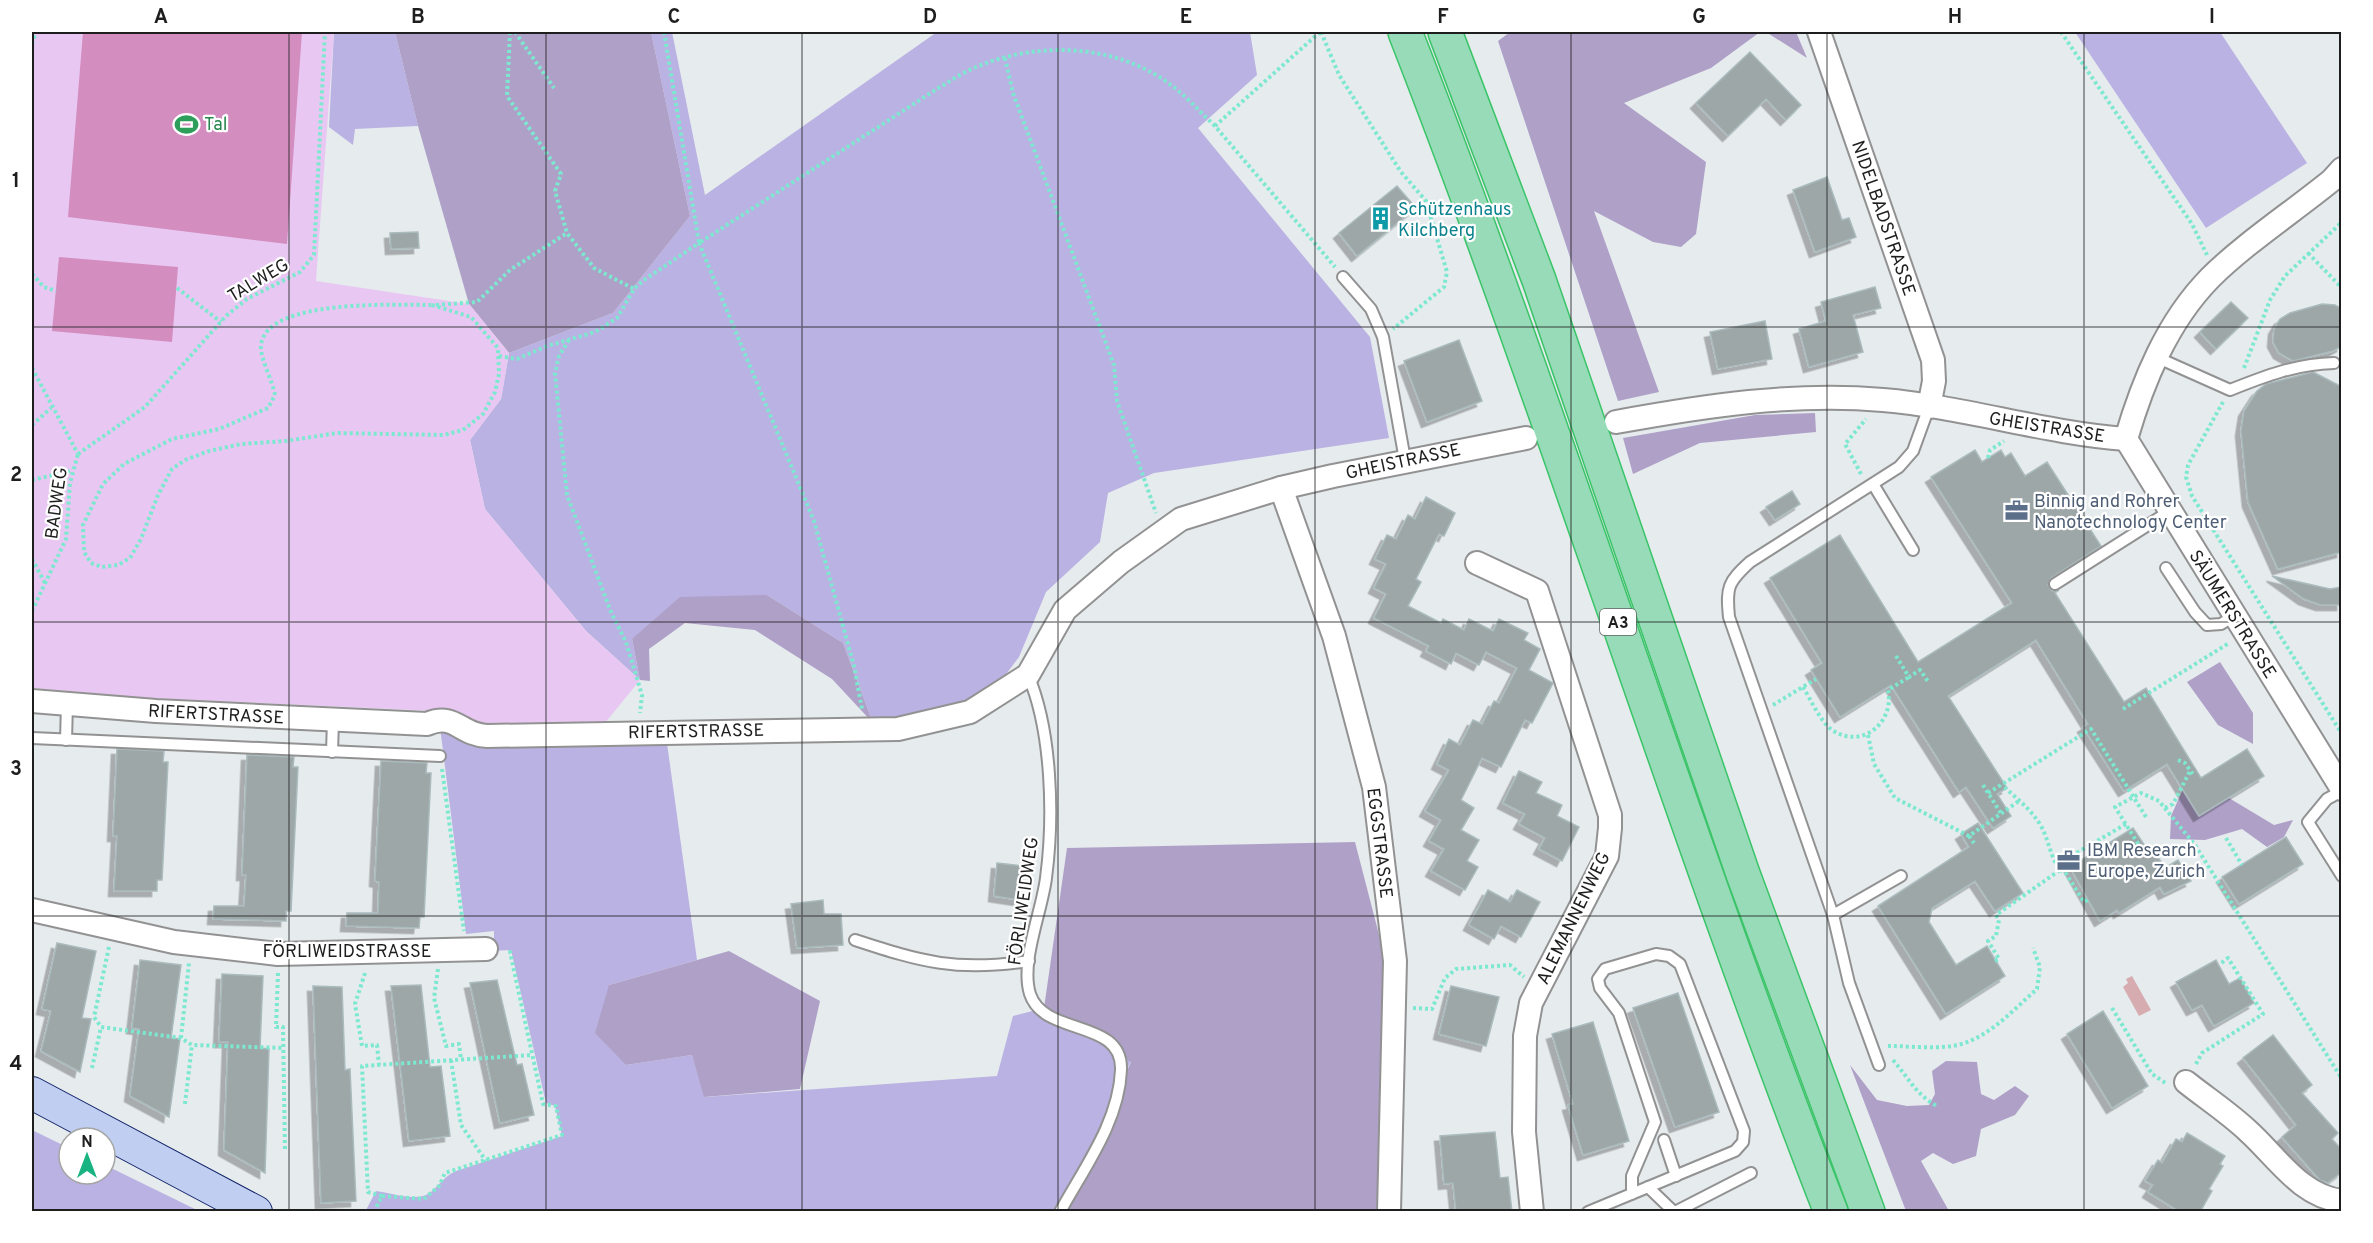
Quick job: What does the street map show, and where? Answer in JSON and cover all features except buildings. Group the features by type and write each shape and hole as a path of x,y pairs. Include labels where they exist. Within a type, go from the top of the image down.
{"highway":[{"name":"A3","path":"1405,32 1487,245 1679,800 1831,1212"},
{"name":"A3","path":"1445,32 1539,280 1746,885 1868,1212"}],"main road":[{"path":"32,1093 256,1212"}],"street":[{"name":"NIDELBADSTRASSE","path":"1819,32 1933,360 1934,381 1929,407"},
{"name":"GHEISTRASSE","path":"1616,422 1695,408 1760,401 1831,398 1883,400 2083,436 2126,439 2141,389 2156,357 2185,307 2209,279 2332,180 2342,169"},
{"name":"GHEISTRASSE","path":"1281,488 1405,460 1526,438"},
{"name":"SÄUMERSTRASSE","path":"2126,439 2234,616 2337,793"},
{"name":"RIFERTSTRASSE","path":"32,700 333,720 427,724 442,718 477,736 898,729 970,712 1028,675 1065,610 1121,562 1181,519 1281,488"},
{"name":"EGGSTRASSE","path":"1281,488 1334,636 1374,787 1395,961 1389,1212"},
{"name":"ALEMANNENWEG","path":"1477,563 1537,591 1610,815 1607,856 1531,1003 1525,1036 1524,1132 1532,1212"},
{"name":"FÖRLIWEIDSTRASSE","path":"32,910 190,944 278,954 486,949"},
{"path":"2186,1083 2247,1129 2304,1186 2327,1200 2342,1201"}],"lane":[{"path":"1343,277 1371,309 1383,337 1405,460"},
{"path":"2156,357 2230,390 2275,372 2309,363 2334,363"},
{"path":"1879,1065 1849,983 1833,915 1729,616 1727,595 1731,579 1749,562 1908,459 1929,407"},
{"path":"1870,485 1913,550"},
{"path":"2055,584 2170,511"},
{"path":"2166,568 2195,612 2207,625 2221,624 2234,616"},
{"name":"FÖRLIWEIDWEG","path":"1028,675 1035,692 1046,756 1050,825 1046,878 1029,962 1030,993 1038,1009 1052,1018 1101,1036 1115,1046 1120,1059 1121,1073 1110,1121 1060,1212"},
{"path":"66,740 67,704"},
{"path":"332,752 333,720"},
{"path":"32,738 440,756"},
{"path":"2337,793 2308,822 2342,876"},
{"path":"1833,915 1901,876"},
{"path":"855,940 914,960 959,967 1029,962"},
{"path":"1588,1212 1632,1194 1648,1187 1676,1176 1735,1150 1743,1142 1744,1131 1680,964 1669,956 1656,954 1605,969 1598,979 1599,988 1619,1013 1655,1122 1632,1176 1632,1194"},
{"path":"1664,1140 1676,1176"},
{"path":"1648,1187 1675,1212 1751,1173"}],"path":[{"path":"32,44 36,32"},
{"name":"TALWEG","path":"78,454 145,407 221,322 247,299 300,272 314,255 325,32"},
{"path":"510,32 507,96 561,174 555,191 567,233 594,268 634,290"},
{"path":"515,32 554,88"},
{"path":"664,32 699,243 814,521 854,666 866,730"},
{"path":"1215,126 1320,32 1339,75 1401,172 1426,201 1447,272 1444,287 1383,337"},
{"path":"2061,32 2192,224 2210,261"},
{"path":"499,356 517,359 569,339 595,332 617,318 634,290 699,243 940,87 975,67 1046,50 1098,52 1126,61 1175,88 1215,126 1343,277"},
{"path":"1005,58 1013,93 1114,365 1117,401 1156,513"},
{"path":"2342,222 2285,276 2270,300 2245,365 2188,465 2186,477 2192,496 2342,734"},
{"path":"432,305 471,317 498,348 499,374 495,392 483,414 463,430 444,435 338,433 286,441 241,444 209,451 185,460 172,470 158,495 141,540 130,558 118,565 102,567 91,563 84,552 83,525 103,484 124,464 172,439 219,429 268,408 275,395 261,347 266,332 282,320 340,306 477,302 510,270 567,233"},
{"path":"2308,253 2342,288"},
{"path":"32,273 44,287 56,291"},
{"path":"177,288 221,322"},
{"path":"569,339 559,356 555,373 567,495 626,642 642,695 638,732"},
{"name":"BADWEG","path":"32,368 78,454 71,471 66,540 32,610"},
{"path":"1870,485 1845,444 1883,400"},
{"path":"32,425 51,407"},
{"path":"1988,458 1990,450 2013,435"},
{"path":"32,480 71,471"},
{"path":"32,559 45,584"},
{"path":"2123,709 2230,642"},
{"path":"1896,656 1909,677"},
{"path":"1803,687 1830,728 1841,735 1855,738 1868,735 1882,721 1887,711 1888,690 1920,670 1929,683"},
{"path":"1762,712 1816,679"},
{"path":"1988,793 2096,726"},
{"path":"2091,729 2146,817"},
{"path":"1868,735 1874,764 1895,798 1969,836 1974,843"},
{"path":"2165,808 2173,804 2192,774 2185,763 2178,760"},
{"path":"442,775 464,936"},
{"path":"1983,785 2002,815"},
{"path":"2002,785 2030,810 2042,827 2056,865 2065,872 2084,902 2089,899"},
{"path":"2138,853 2142,850 2115,807 2141,793 2150,794 2195,844 2342,1079"},
{"path":"1969,836 2019,801"},
{"path":"2056,865 2126,824"},
{"path":"2226,838 2242,865"},
{"path":"1995,961 1999,959 1988,941 1996,936 1999,920 1996,915 2060,870"},
{"path":"113,927 94,1017 101,1026 181,1038 192,1045 284,1048"},
{"path":"181,1038 190,944"},
{"path":"1872,1046 1952,1046 1970,1041 1988,1032 2037,989 2040,966 2033,948"},
{"path":"441,950 434,998 446,1046 459,1044 461,1059"},
{"path":"371,952 355,1004 362,1046 377,1045 379,1065"},
{"path":"278,954 276,1026 283,1027 285,1152"},
{"path":"2112,1008 2152,1074 2168,1085 2186,1083 2202,1053 2263,1014 2229,958 2220,964"},
{"path":"1395,1006 1432,1009 1445,978 1456,969 1510,965 1524,978 1540,986"},
{"path":"515,974 543,1104 556,1106 562,1135 445,1173 439,1186 424,1199 382,1196 368,1192 362,1066 532,1055"},
{"path":"92,1068 101,1026"},
{"path":"185,1104 192,1045"},
{"path":"1872,1046 1895,1061 1910,1083 1926,1100 1937,1106"},
{"path":"451,1060 460,1125 486,1161"},
{"path":"374,1212 382,1196"}],"shaded area":[{"path":"32,32 334,32 316,281 469,304 509,353 501,399 470,440 485,509 586,631 640,680 601,728 499,731 436,711 149,698 32,688"},
{"name":"Tal","path":"83,32 302,32 287,244 68,217"},
{"path":"334,32 395,32 418,126 355,129 353,145 329,127"},
{"path":"395,32 651,32 690,216 613,313 509,353 469,304 418,126"},
{"path":"651,32 672,32 705,195 937,32 1250,32 1257,75 1198,128 1370,337 1389,438 1154,473 1108,493 1100,542 1046,592 1019,657 1001,681 968,704 873,723 843,643 767,595 632,639 640,680 586,631 485,509 470,440 501,399 509,353 613,313 690,216"},
{"path":"1510,32 1760,32 1711,68 1624,103 1706,162 1696,234 1681,247 1653,242 1594,211 1659,392 1618,401 1498,41"},
{"path":"1766,32 1796,32 1807,58"},
{"path":"2075,32 2220,32 2307,163 2206,228"},
{"path":"59,257 178,267 172,342 52,331"},
{"path":"1815,413 1816,432 1700,443 1633,474 1623,438 1755,415"},
{"path":"767,595 843,643 873,723 832,679 755,630 685,623 649,649 650,681 640,680 632,639 680,597"},
{"path":"2220,662 2253,713 2253,744 2218,725 2187,682"},
{"path":"440,727 666,736 697,960 609,985 626,1065 692,1055 705,1097 997,1076 1013,1016 1044,1008 1131,1061 1065,1211 365,1212 376,1191 419,1197 431,1192 456,1171 562,1136 555,1106 546,1103 511,950 491,951 490,938 494,938 494,931 466,934"},
{"path":"2183,789 2229,798 2274,825 2293,820 2284,837 2267,847 2242,829 2205,840 2170,839 2171,816"},
{"path":"1355,842 1399,1012 1378,1211 1065,1211 1131,1062 1044,1008 1067,848"},
{"path":"729,951 820,1001 800,1089 704,1097 692,1055 626,1065 595,1033 609,985"},
{"path":"2132,976 2151,1010 2139,1016 2123,987 2128,983 2126,979"},
{"path":"1946,1061 1977,1062 1981,1094 1994,1100 2015,1086 2029,1096 2015,1115 1981,1129 1976,1156 1953,1164 1933,1153 1921,1161 1949,1211 1906,1211 1850,1065 1877,1100 1907,1106 1929,1105 1935,1094 1932,1071"},
{"path":"32,1130 57,1142 57,1186 117,1186 117,1171 199,1211 32,1211"}],"place":[{"name":"Tal","path":"186,124"},
{"name":"Schützenhaus Kilchberg","path":"1380,219"},
{"name":"Binnig and Rohrer Nanotechnology Center","path":"2016,511"},
{"name":"IBM Research Europe, Zurich","path":"2069,860"}]}
